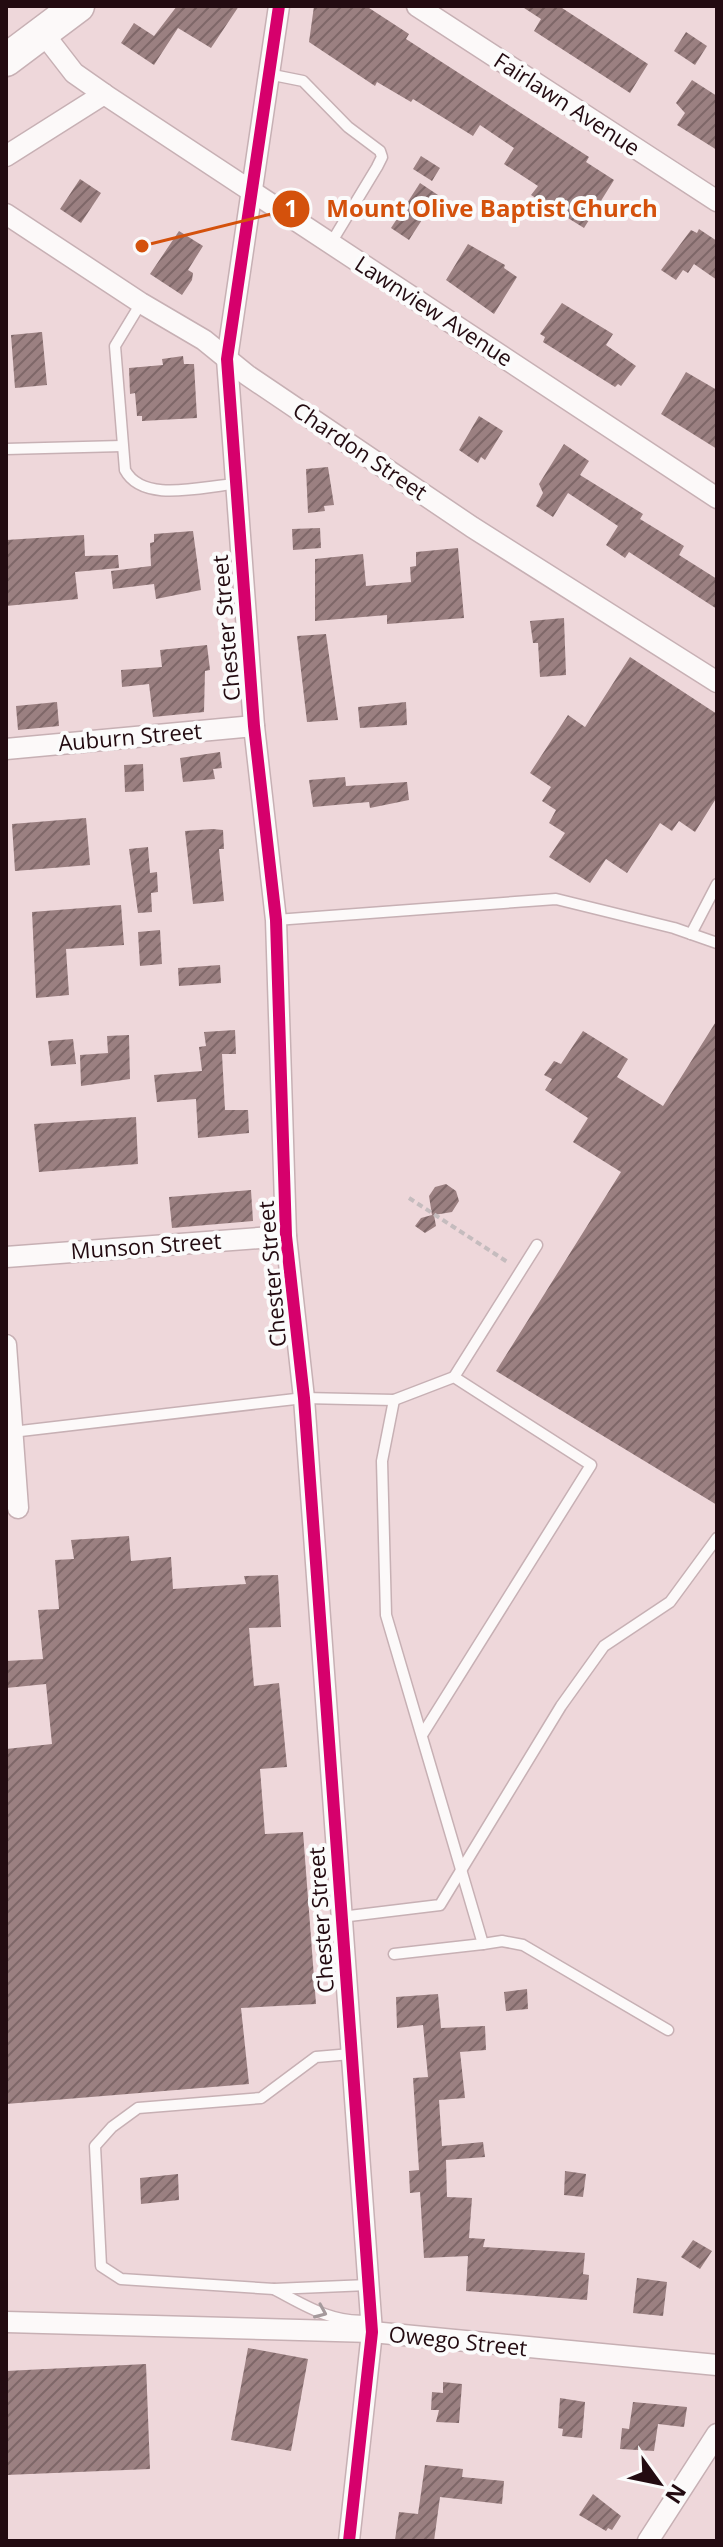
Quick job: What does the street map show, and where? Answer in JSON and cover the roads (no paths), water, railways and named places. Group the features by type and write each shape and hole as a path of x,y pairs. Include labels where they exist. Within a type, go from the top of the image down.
{"main road":[{"path":"6,60 78,6"}],"street":[{"name":"Chester Street","path":"279,6 227,359 254,726 276,920 286,1236 304,1398 372,2326 349,2541"},
{"name":"Fairlawn Avenue","path":"417,6 717,201"},
{"name":"Lawnview Avenue","path":"43,33 74,73 104,94 250,187 717,498"},
{"path":"6,156 104,94"},
{"name":"Chardon Street","path":"6,214 141,303 204,340 227,359 472,527 717,682"},
{"name":"Auburn Street","path":"6,749 254,726"},
{"name":"Munson Street","path":"6,1257 286,1236"},
{"path":"6,1345 18,1508"},
{"name":"Owego Street","path":"6,2322 372,2326 717,2365"},
{"path":"648,2541 717,2434"}],"lane":[{"path":"268,74 303,81 348,127 380,151 382,157 377,167 331,243"},
{"path":"141,303 115,346 122,446 130,479 145,489 235,484"},
{"path":"6,449 122,446"},
{"path":"691,934 717,884"},
{"path":"276,920 556,899 717,943"},
{"path":"12,1432 304,1398 394,1400 454,1377 537,1245"},
{"path":"422,1735 591,1465 454,1377"},
{"path":"394,1400 382,1461 386,1615 483,1944"},
{"path":"341,1917 440,1905 561,1706 604,1646 670,1602 717,1538"},
{"path":"394,1954 502,1941 523,1945 668,2030"},
{"path":"351,2054 316,2057 261,2098 138,2108 112,2127 95,2146 101,2266 121,2279 274,2289 368,2285"},
{"path":"274,2289 328,2316 372,2326"}],"place":[{"name":"Mount Olive Baptist Church","path":"142,246"}]}
